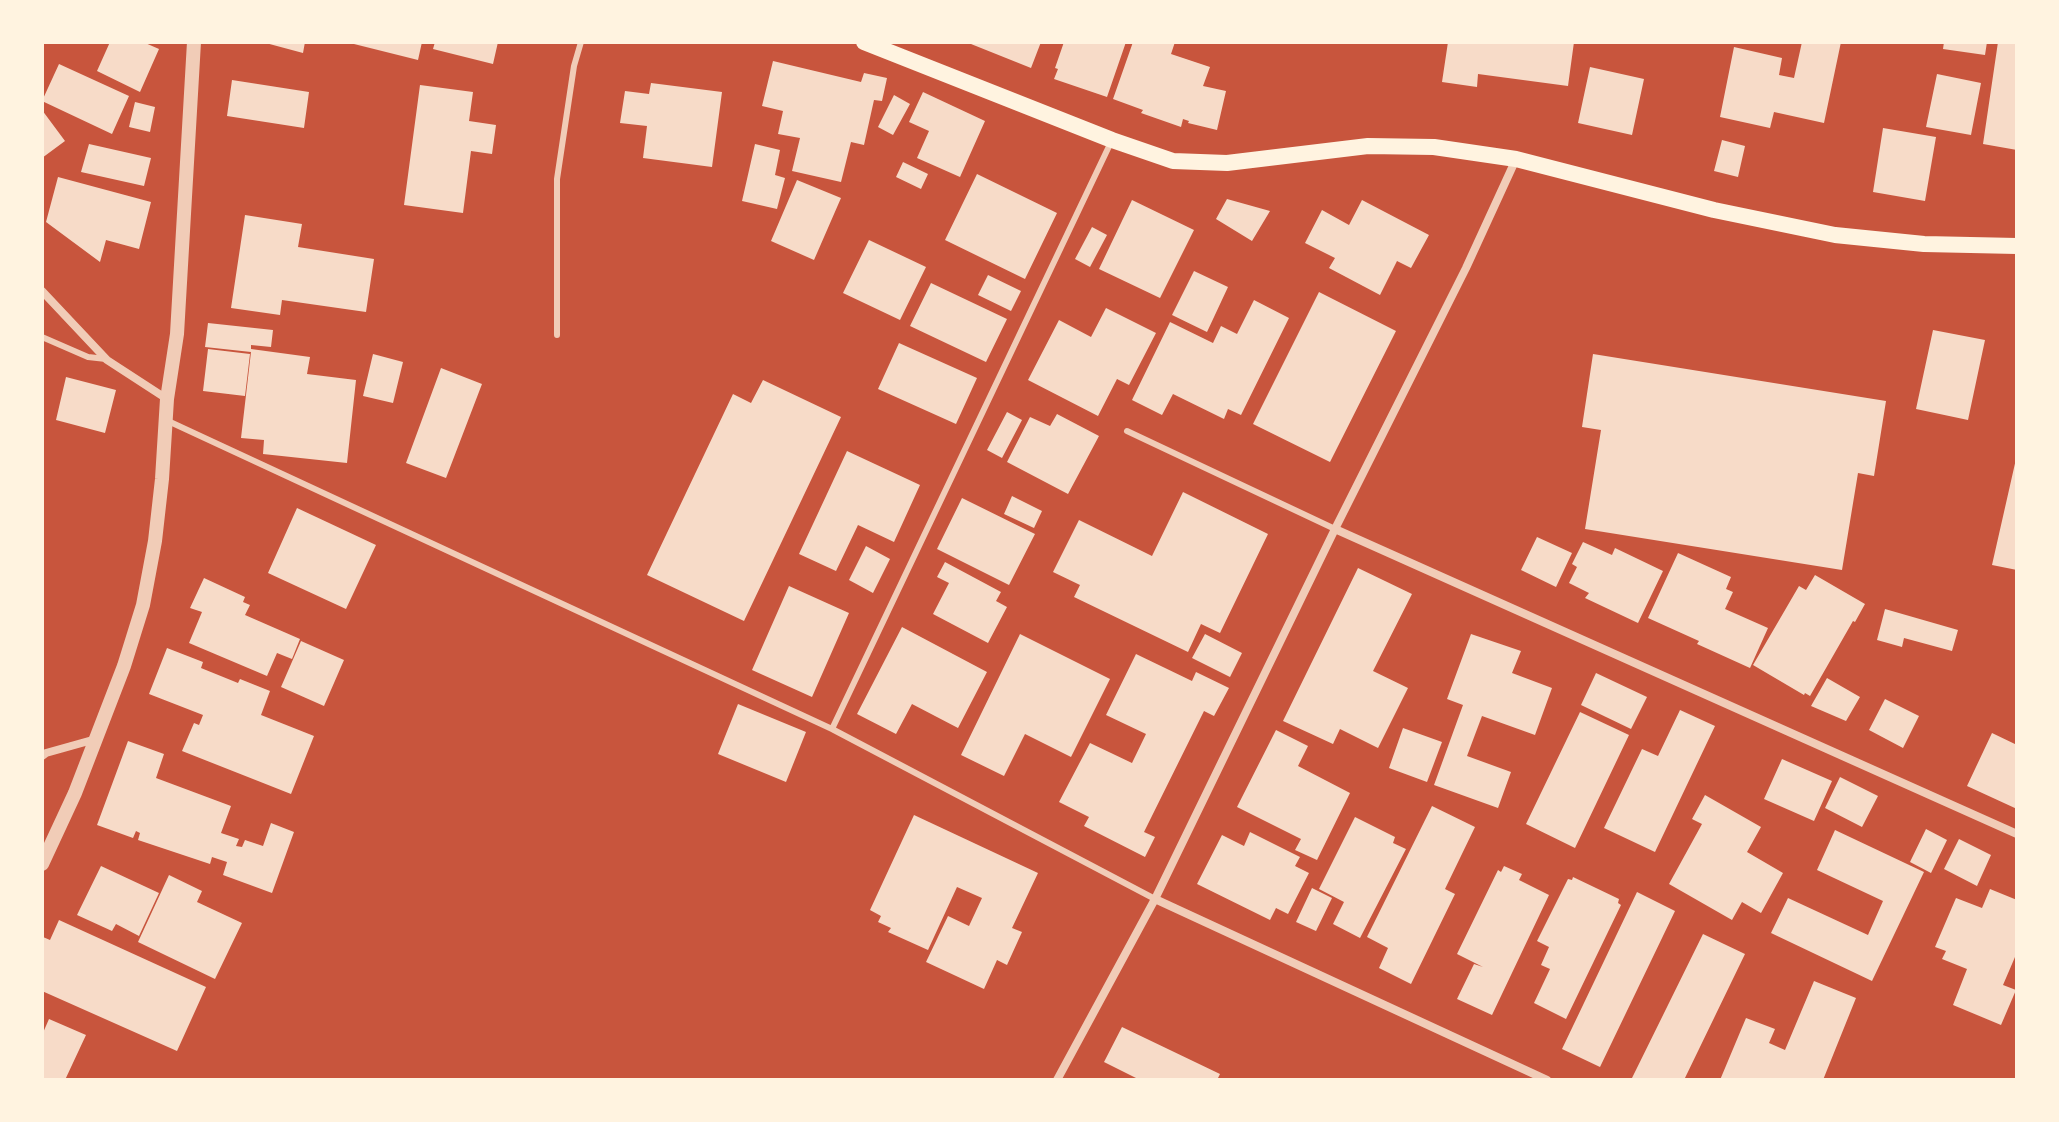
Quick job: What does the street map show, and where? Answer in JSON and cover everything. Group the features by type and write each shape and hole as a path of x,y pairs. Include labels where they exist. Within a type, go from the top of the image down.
{"main road":[{"path":"864,42 1173,161 1227,163 1368,146 1434,147 1516,159 1714,210 1835,235 1924,244 2017,246"}],"street":[{"path":"42,864 75,793 124,666 143,605 155,541 167,399 177,334 194,42"},
{"path":"1057,1080 1155,899 1466,268 1516,159"},
{"path":"42,291 107,360 167,399"},
{"path":"1335,529 2017,834"},
{"path":"42,756 96,739"},
{"path":"1155,899 1547,1080"}],"lane":[{"path":"557,335 557,179 574,66 581,42"},
{"path":"832,729 1112,140"},
{"path":"42,337 88,357 107,360"},
{"path":"165,420 832,729 1155,899"},
{"path":"1127,431 1335,529"}],"building":[{"path":"110,42 143,42 159,49 140,92 97,71"},
{"path":"262,42 305,42 303,53"},
{"path":"346,42 422,42 418,60"},
{"path":"435,42 498,42 493,64 433,49"},
{"path":"966,42 1041,42 1031,68"},
{"path":"1064,42 1126,42 1107,97 1054,79"},
{"path":"1133,42 1175,42 1171,54 1210,67 1203,86 1226,91 1217,130 1183,119 1181,127 1113,99"},
{"path":"1448,42 1574,42 1568,86 1478,74 1477,87 1442,82"},
{"path":"1802,42 1841,42 1824,123 1774,112 1770,128 1720,117 1734,47 1782,58 1779,75 1794,78"},
{"path":"1944,42 1987,42 1985,55 1943,49"},
{"path":"1998,42 2017,42 2017,150 1983,144"},
{"path":"773,61 861,82 864,73 887,78 882,101 874,100 864,145 851,142 841,182 792,171 800,138 778,134 783,111 762,106"},
{"path":"59,64 129,96 112,134 42,101"},
{"path":"1590,67 1644,79 1632,135 1578,123"},
{"path":"1937,74 1981,83 1971,135 1926,127"},
{"path":"232,80 309,92 304,128 227,116"},
{"path":"651,83 722,92 712,167 643,158 647,126 620,123 625,91 649,94"},
{"path":"420,85 473,92 469,121 496,125 492,154 471,151 463,213 404,205"},
{"path":"923,92 985,121 960,177 917,158 929,131 909,122"},
{"path":"894,95 910,104 893,135 878,127"},
{"path":"135,102 155,107 150,132 129,127"},
{"path":"42,110 65,141 42,158"},
{"path":"1883,128 1936,137 1925,201 1873,192"},
{"path":"1722,140 1745,146 1738,177 1714,171"},
{"path":"89,144 151,158 144,186 81,172"},
{"path":"755,144 780,150 775,175 785,178 777,209 742,201"},
{"path":"903,162 928,174 921,189 896,177"},
{"path":"977,174 1057,213 1025,279 945,240"},
{"path":"58,177 151,202 139,249 106,240 100,262 46,222"},
{"path":"797,180 841,198 814,260 771,241"},
{"path":"1227,199 1270,211 1252,241 1216,219"},
{"path":"1132,200 1194,230 1160,298 1099,269"},
{"path":"1362,200 1429,235 1411,268 1397,261 1380,295 1329,268 1335,258 1305,243 1322,210 1349,225"},
{"path":"245,215 302,224 298,247 374,259 366,312 282,300 280,315 231,308"},
{"path":"1092,227 1107,235 1090,267 1075,259"},
{"path":"869,240 926,267 900,320 843,293"},
{"path":"1194,271 1228,287 1207,332 1172,315"},
{"path":"988,275 1021,291 1011,311 978,295"},
{"path":"931,283 1007,319 986,362 910,326"},
{"path":"1319,292 1396,331 1330,462 1253,424"},
{"path":"1254,300 1289,318 1241,415 1228,409 1224,419 1173,394 1162,415 1132,400 1170,322 1213,343 1221,326 1237,334"},
{"path":"1106,308 1156,333 1129,385 1117,379 1098,416 1028,380 1059,320 1091,337"},
{"path":"208,323 273,330 271,347 251,345 251,349 310,357 307,374 356,380 347,463 263,454 264,440 241,438 251,352 205,347"},
{"path":"1933,330 1985,340 1968,420 1916,409"},
{"path":"899,343 977,378 956,424 878,389"},
{"path":"208,349 250,354 245,396 203,391"},
{"path":"373,354 403,362 393,403 363,396"},
{"path":"1593,354 1886,401 1874,476 1858,473 1842,570 1585,529 1601,430 1582,427"},
{"path":"441,368 482,384 446,478 406,463"},
{"path":"66,377 116,390 105,433 56,420"},
{"path":"763,380 841,417 744,621 647,575 733,394 751,403"},
{"path":"1007,412 1022,420 1002,458 987,450"},
{"path":"1057,414 1099,436 1068,494 1007,462 1030,417 1050,426"},
{"path":"847,451 920,485 894,542 858,525 836,571 799,554"},
{"path":"2017,459 2017,570 1992,565"},
{"path":"1183,492 1268,534 1220,633 1201,624 1188,652 1074,597 1080,585 1053,572 1079,520 1152,556"},
{"path":"1012,496 1042,511 1034,528 1004,514"},
{"path":"962,498 1035,534 1009,585 937,549"},
{"path":"297,508 376,545 346,609 268,573"},
{"path":"1537,537 1572,553 1556,587 1521,570"},
{"path":"1583,542 1612,555 1615,548 1663,571 1638,623 1585,598 1589,593 1569,583 1577,567 1572,564"},
{"path":"866,546 890,559 873,593 849,580"},
{"path":"1678,553 1731,577 1726,589 1733,592 1725,609 1768,628 1750,668 1648,618"},
{"path":"945,562 1001,592 996,601 1007,607 988,643 933,614 949,583 937,577"},
{"path":"1358,568 1412,594 1373,671 1408,688 1378,748 1340,729 1333,744 1283,721"},
{"path":"1815,575 1865,604 1810,696 1753,665 1799,586 1806,590"},
{"path":"204,578 245,597 243,602 250,605 245,615 300,639 292,659 277,653 267,676 189,643 202,612 190,608"},
{"path":"789,586 849,613 812,697 752,670"},
{"path":"1885,609 1958,630 1952,651 1904,638 1902,647 1877,640"},
{"path":"902,627 987,672 958,728 912,704 896,734 857,714"},
{"path":"1020,634 1110,679 1071,757 1025,734 1004,776 961,755"},
{"path":"1205,634 1242,653 1230,677 1192,658"},
{"path":"1471,634 1521,651 1512,673 1552,688 1535,735 1482,716 1467,756 1511,772 1498,808 1434,785 1463,705 1447,699"},
{"path":"301,641 344,660 324,706 281,687"},
{"path":"167,648 203,662 201,668 238,683 240,679 270,691 261,715 314,736 291,794 182,751 194,723 199,725 203,715 149,694"},
{"path":"1136,654 1192,681 1196,672 1229,688 1214,716 1204,711 1144,832 1155,837 1145,857 1084,826 1089,817 1059,802 1090,743 1132,763 1146,734 1106,715"},
{"path":"1596,673 1647,697 1631,729 1581,705"},
{"path":"1827,678 1860,697 1846,721 1811,706"},
{"path":"1885,699 1919,716 1903,748 1869,730"},
{"path":"738,704 806,732 786,782 718,754"},
{"path":"1680,710 1715,726 1655,852 1604,828 1642,749 1658,756"},
{"path":"1580,712 1629,735 1575,848 1526,824"},
{"path":"1403,728 1442,742 1427,782 1389,768"},
{"path":"1276,730 1308,746 1298,766 1350,793 1317,860 1295,850 1301,839 1237,807"},
{"path":"1992,733 2017,745 2017,809 1967,786"},
{"path":"128,741 164,754 156,778 231,806 221,833 239,839 236,846 242,847 245,840 263,846 271,823 294,832 272,893 223,875 227,862 212,857 210,864 138,840 140,833 136,831 133,838 97,825"},
{"path":"1782,759 1832,781 1814,821 1764,799"},
{"path":"1840,777 1878,796 1862,827 1825,808"},
{"path":"1705,795 1761,827 1747,852 1783,873 1761,913 1742,902 1732,920 1669,884 1702,824 1692,819"},
{"path":"1432,806 1475,827 1445,889 1455,894 1411,984 1379,968 1388,948 1367,937"},
{"path":"914,815 1038,873 1012,928 1022,932 1007,965 997,960 984,989 926,962 948,916 969,926 982,898 957,887 928,950 888,932 891,928 878,922 881,916 870,910"},
{"path":"1355,817 1395,837 1393,843 1406,849 1360,938 1333,924 1344,902 1319,889"},
{"path":"1926,829 1947,840 1931,873 1910,862"},
{"path":"1835,830 1924,872 1872,981 1771,933 1788,898 1868,935 1883,901 1817,870"},
{"path":"1250,832 1300,857 1295,866 1309,873 1288,914 1276,908 1270,920 1197,884 1222,835 1244,846"},
{"path":"1959,839 1991,855 1977,886 1944,869"},
{"path":"101,866 159,893 139,936 116,924 112,931 77,915"},
{"path":"1504,866 1522,874 1519,880 1549,895 1492,1015 1457,999 1474,964 1483,967 1457,954 1498,870 1501,872"},
{"path":"169,875 202,891 197,902 242,923 215,979 138,942"},
{"path":"1573,877 1619,899 1621,905 1566,1019 1534,1003 1550,969 1541,965 1549,947 1537,941 1568,879 1572,880"},
{"path":"1312,888 1332,898 1316,931 1296,922"},
{"path":"1990,889 2017,900 2017,958 2003,985 2016,990 2001,1025 1953,1005 1967,969 1942,959 1946,951 1935,947 1956,898 1982,908"},
{"path":"1637,892 1675,911 1600,1067 1562,1049"},
{"path":"59,920 206,987 177,1051 42,991 42,939 50,940"},
{"path":"1703,934 1745,954 1684,1080 1636,1080 1632,1078"},
{"path":"1814,981 1856,998 1823,1080 1720,1080 1746,1018 1775,1029 1769,1043 1785,1050"},
{"path":"49,1019 86,1035 65,1080 42,1080 42,1035"},
{"path":"1122,1027 1220,1074 1217,1080 1140,1080 1104,1062"}]}
